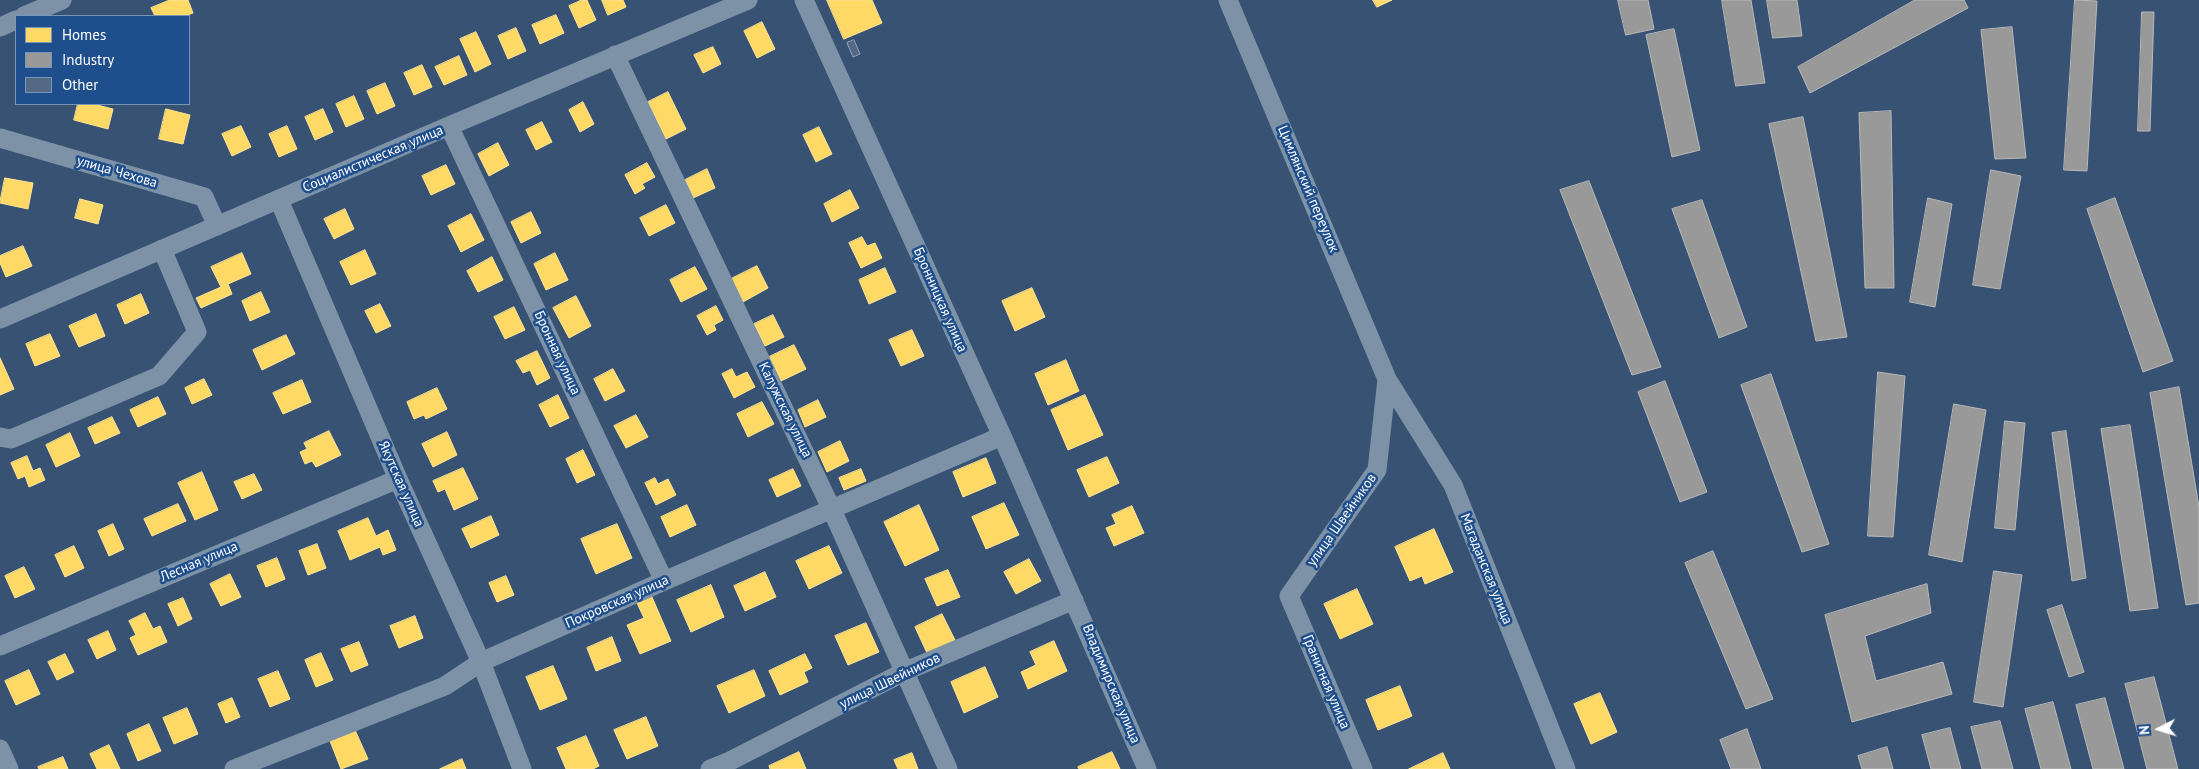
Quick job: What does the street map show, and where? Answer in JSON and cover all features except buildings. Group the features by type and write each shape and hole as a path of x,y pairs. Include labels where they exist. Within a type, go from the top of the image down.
{"street":[{"path":"26,15 62,0"},
{"name":"Социалистическая улица","path":"0,319 615,55 748,0"},
{"name":"Бронницкая улица","path":"804,0 1002,436 1074,600"},
{"name":"Цимлянский переулок","path":"1228,0 1387,379"},
{"path":"0,27 15,20"},
{"name":"Калужская улица","path":"615,55 832,510 906,671 948,769"},
{"name":"Бронная улица","path":"449,126 664,581"},
{"name":"улица Чехова","path":"0,138 204,197 217,226"},
{"name":"Якутская улица","path":"279,200 398,479 481,662 522,769"},
{"path":"0,437 11,439 159,376 191,339 197,332 162,249"},
{"name":"улица Швейников","path":"1288,596 1377,470 1387,379"},
{"name":"Магаданская улица","path":"1387,379 1453,485 1566,769"},
{"name":"Покровская улица","path":"234,769 445,686 481,662 1002,436"},
{"name":"Лесная улица","path":"0,646 398,479"},
{"name":"Гранитная улица","path":"1288,596 1363,769"},
{"name":"улица Швейников","path":"710,769 731,765 906,671 1074,600"},
{"name":"Владимирская улица","path":"1074,600 1147,769"},
{"path":"0,749 9,769"}]}
